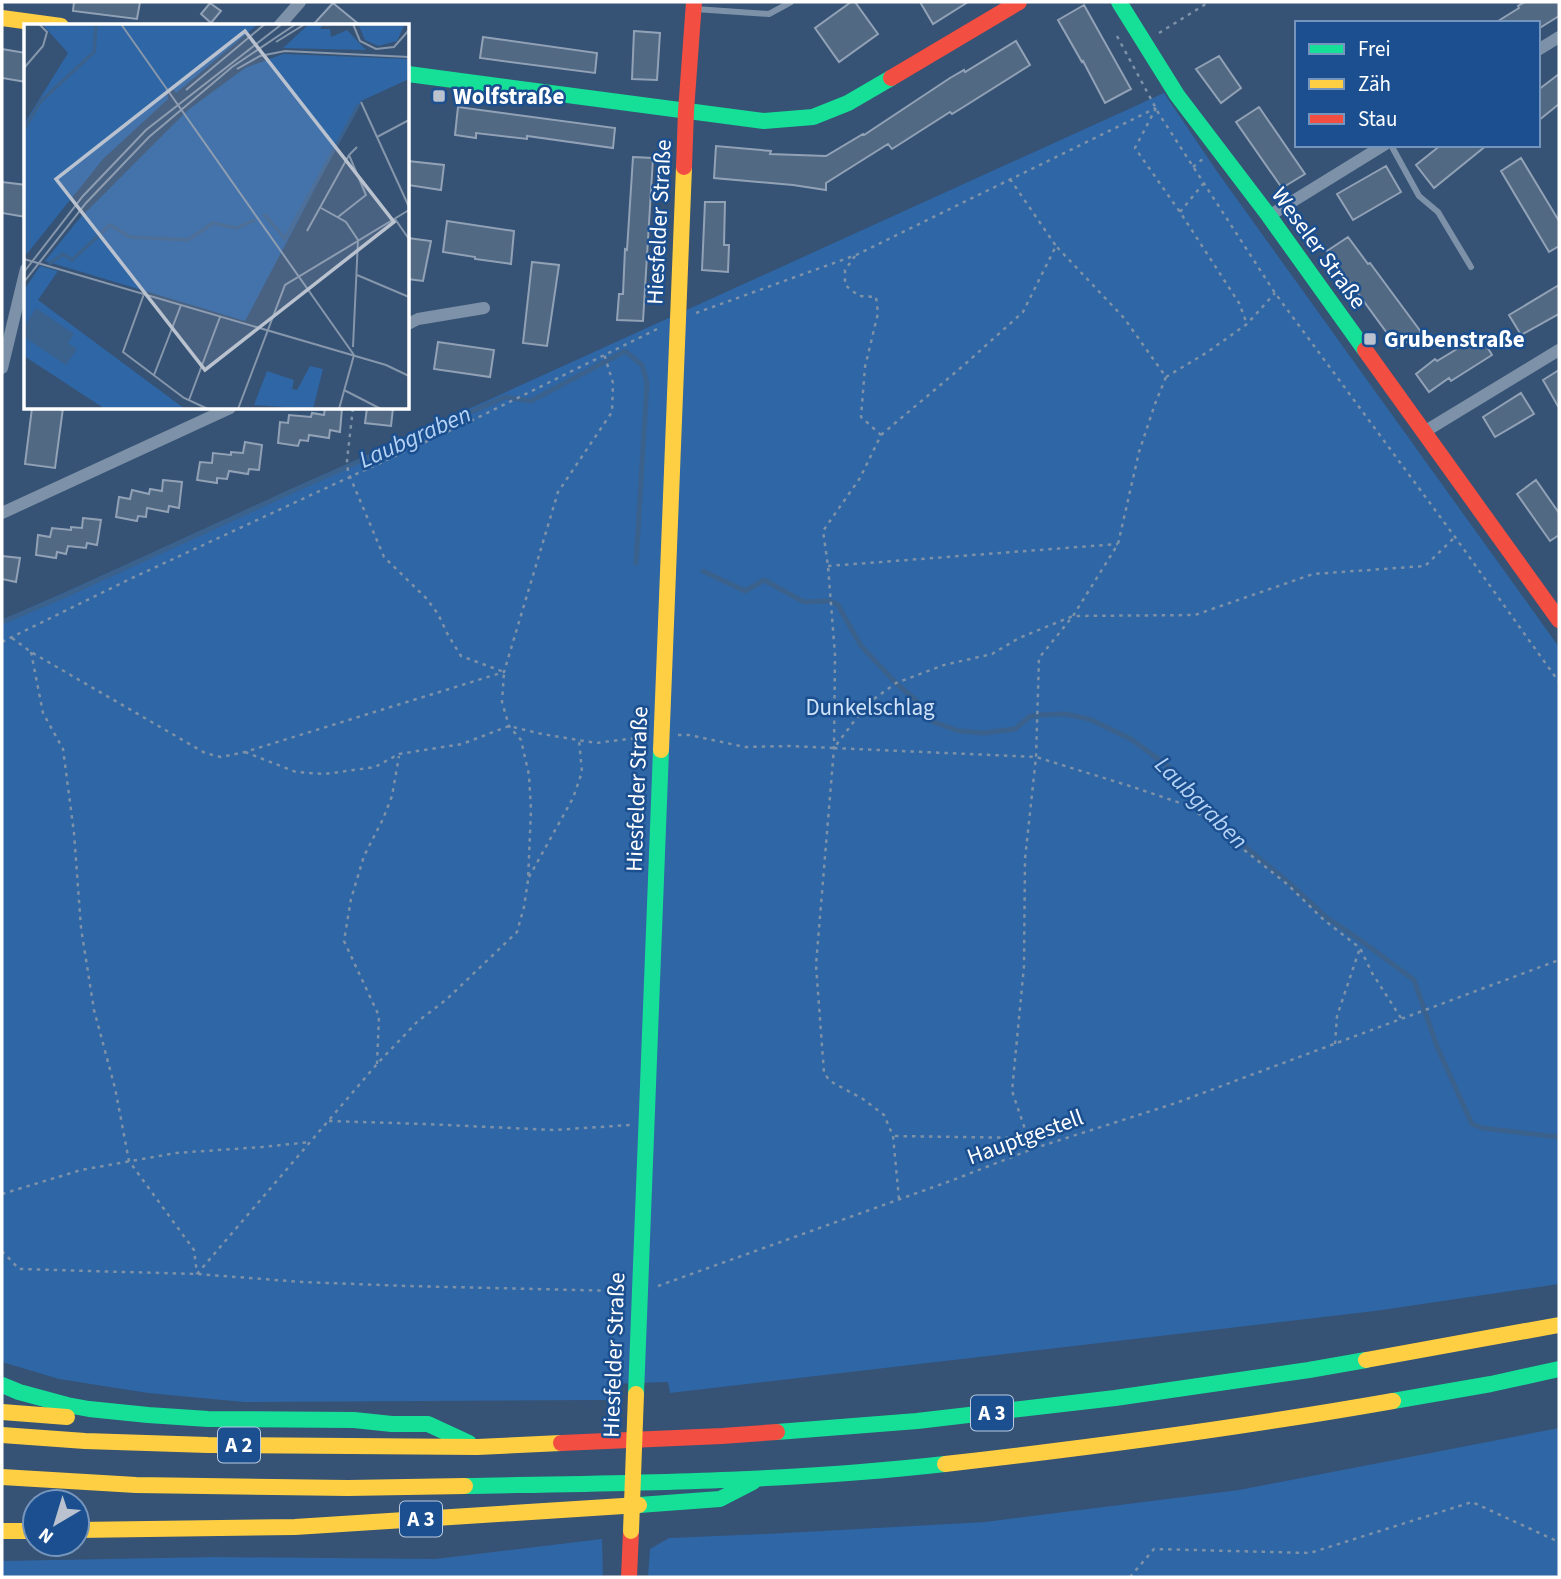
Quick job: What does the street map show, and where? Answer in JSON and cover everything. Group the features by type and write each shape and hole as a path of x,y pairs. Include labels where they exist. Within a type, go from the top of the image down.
{"main road":[{"path":"410,74 764,121 799,119 813,117 869,92 1019,2"},
{"name":"Weseler Straße","path":"1119,2 1177,95 1269,216 1559,620"},
{"name":"Hiesfelder Straße","path":"629,1577 677,320 686,111 694,5"},
{"path":"2,18 46,24"},
{"name":"A 3","path":"477,1447 722,1436 917,1421 1115,1398 1310,1370 1559,1325"},
{"name":"A 3","path":"91,1530 295,1527 720,1499 760,1479 902,1469 1113,1444 1297,1418 1492,1384 1559,1369"},
{"path":"2,1385 67,1405 148,1415 428,1424 477,1447"},
{"path":"2,1412 208,1427 354,1429 393,1424"},
{"name":"A 2","path":"2,1435 208,1445 477,1447"},
{"name":"A 2","path":"2,1477 136,1485 348,1488 760,1479"},
{"path":"2,1531 21,1531"}],"street":[{"path":"281,24 300,2"},
{"path":"1540,49 1559,37"},
{"path":"1269,216 1381,147"},
{"path":"2,368 24,277"},
{"path":"410,323 418,319 484,308"},
{"path":"1424,432 1559,350"},
{"path":"2,513 226,410"}],"lane":[{"path":"694,5 769,14 790,2"},
{"path":"1392,147 1419,195 1438,212 1471,267"}],"path":[{"path":"1145,42 1209,2"},
{"path":"1112,26 1156,108 1275,293 1559,682"},
{"path":"2,642 677,320 856,255 1156,108"},
{"path":"1156,108 1135,148 1239,303 1247,324"},
{"path":"1010,179 1056,246 1124,318 1166,377"},
{"path":"1180,212 1203,184"},
{"path":"899,1199 893,1136 884,1115 863,1099 830,1081 824,1073 816,965 834,748 835,655 823,531 860,478 881,435 1023,312 1056,246"},
{"path":"856,255 845,270 845,285 859,296 876,297 878,313 865,367 861,417 881,435"},
{"path":"1035,1148 1028,1138 1012,1091 1024,966 1025,859 1036,757 1039,658 1073,616 1118,544 1139,452 1166,377 1247,324 1275,293"},
{"path":"197,1274 377,1064 417,1022 447,999 516,932 524,907 528,880 531,810 529,775 521,740 509,726 502,702 504,672 558,492 612,412 613,383 604,354"},
{"path":"353,410 348,472 384,557 426,598 461,656 504,672"},
{"path":"834,748 867,704 896,683 944,664 992,654 1019,638 1073,616 1195,615 1313,574 1425,566 1455,537"},
{"path":"828,566 1118,544"},
{"path":"12,638 31,652 205,753 221,757 245,752 504,672"},
{"path":"31,652 43,713 63,749 74,833 81,928 92,996 115,1088 129,1161 194,1250 197,1274"},
{"path":"245,752 296,772 325,775 375,766 399,754 462,744 509,726 596,743 661,735 689,735 745,747 790,746 1036,757 1189,806 1287,884 1324,920 1360,948 1372,973 1401,1018"},
{"path":"528,880 573,798 582,772 579,740"},
{"path":"377,1064 379,1016 344,941 351,899 364,856 393,796 399,754"},
{"path":"1335,1044 1337,1016 1360,948"},
{"name":"Hauptgestell","path":"2,1251 19,1269 197,1274 302,1282 617,1292 654,1287 1035,1148 1176,1103 1559,960"},
{"path":"329,1121 554,1130 646,1124"},
{"path":"893,1136 1028,1138"},
{"path":"2,1194 81,1170 176,1153 312,1142"},
{"path":"1130,1577 1154,1549 1310,1553 1472,1502 1559,1542"}],"green space":[{"name":"Dunkelschlag","path":"1164,93 1216,170 1559,647 1559,1284 1375,1311 670,1393 668,1382 608,1384 606,1400 244,1402 148,1393 59,1379 2,1362 2,620"},
{"path":"1559,1428 1559,1577 648,1577 650,1549 669,1538 985,1522 1239,1490"},
{"path":"602,1539 603,1577 2,1577 2,1561 214,1557 435,1559"}],"building":[{"path":"74,2 140,2 137,19 73,11"},
{"path":"851,2 855,2 878,34 839,62 815,28"},
{"path":"920,2 968,2 933,24"},
{"path":"1525,2 1559,2 1559,16 1540,28 1540,21 1498,21 1519,8 1518,6"},
{"path":"210,3 221,11 211,23 201,14"},
{"path":"333,3 359,24 314,24"},
{"path":"1084,5 1131,89 1105,103 1058,20"},
{"path":"634,31 660,33 657,80 632,79"},
{"path":"483,37 597,53 595,73 480,58"},
{"path":"1016,41 1030,65 892,149 888,144 826,183 826,190 714,178 716,146 771,151 770,154 826,156 864,135 950,78 964,70 965,72"},
{"path":"2,49 24,53 24,82 2,78"},
{"path":"1219,56 1241,88 1221,103 1196,69"},
{"path":"1559,74 1559,104 1540,119 1540,88"},
{"path":"458,107 615,128 613,148 527,136 527,139 476,133 476,138 455,135"},
{"path":"1259,107 1305,174 1282,188 1236,122"},
{"path":"1438,147 1485,147 1434,188 1416,165"},
{"path":"633,157 653,158 643,321 617,320 619,294 623,294"},
{"path":"1521,158 1559,221 1559,246 1549,252 1501,171"},
{"path":"410,161 444,165 441,190 410,185"},
{"path":"1386,166 1401,192 1353,220 1337,194"},
{"path":"2,182 24,185 24,217 2,213"},
{"path":"705,202 725,202 724,245 729,245 728,272 702,270"},
{"path":"447,221 514,231 511,264 443,252"},
{"path":"1348,237 1421,332 1398,348 1327,251"},
{"path":"410,238 431,241 423,281 410,279"},
{"path":"532,262 559,265 547,346 523,343"},
{"path":"1559,285 1559,314 1521,335 1509,315"},
{"path":"1480,335 1492,355 1429,392 1416,374 1435,359 1437,361"},
{"path":"438,342 494,350 490,377 434,369"},
{"path":"1559,370 1559,408 1543,380"},
{"path":"1521,393 1534,414 1495,437 1483,417"},
{"path":"32,410 63,410 55,468 25,464"},
{"path":"325,410 342,410 340,432 330,430 329,438 309,435 308,441 300,440 298,446 278,443 280,422 288,423 289,415 324,415"},
{"path":"367,410 393,410 391,426 365,423"},
{"path":"245,442 262,445 259,470 249,469 248,474 229,471 227,479 217,478 217,483 197,480 200,462 212,463 213,453 243,453"},
{"path":"163,480 182,482 179,508 169,506 168,512 147,508 146,517 138,516 137,521 116,517 119,497 130,499 132,490 149,494 150,489 162,491"},
{"path":"1536,480 1559,513 1559,535 1550,541 1517,494"},
{"path":"83,518 101,520 97,545 87,543 86,548 68,546 66,554 57,552 56,558 36,555 38,535 50,537 52,528 82,528"},
{"path":"2,556 20,558 16,582 2,579"}],"waterway":[{"name":"Laubgraben","path":"2,622 505,397 531,401 625,351 642,365 647,383 636,563"},
{"name":"Laubgraben","path":"703,571 745,591 764,580 804,602 830,601 838,605 861,646 921,705 931,721 959,731 984,733 1015,729 1029,717 1065,714 1089,719 1131,739 1169,767 1227,832 1326,917 1414,980 1438,1049 1472,1124 1482,1128 1559,1137"}],"traffic: fast":[{"path":"1119,2 1177,95 1269,216 1365,350"},
{"path":"410,74 764,121 813,117 848,103 891,78"},
{"path":"636,1394 661,750"},
{"path":"777,1432 917,1421 1115,1398 1366,1360"},
{"path":"1393,1401 1559,1369"},
{"path":"2,1385 67,1405 148,1415 428,1424 469,1443"},
{"path":"465,1486 765,1478 945,1464"},
{"path":"639,1505 720,1499 753,1482"}],"traffic: slow":[{"path":"2,18 46,24"},
{"path":"661,750 684,167"},
{"path":"1366,1360 1559,1325"},
{"path":"631,1531 636,1394"},
{"path":"945,1464 1170,1436 1393,1401"},
{"path":"2,1412 67,1417"},
{"path":"2,1435 208,1445 477,1447 561,1443"},
{"path":"2,1477 136,1485 348,1488 465,1486"},
{"path":"91,1530 295,1527 639,1505"},
{"path":"2,1531 21,1531"}],"traffic: jam":[{"path":"684,167 694,2"},
{"path":"891,78 1019,2"},
{"path":"1365,350 1559,620"},
{"path":"561,1443 777,1432"},
{"path":"629,1577 631,1531"}],"place":[{"name":"Wolfstraße","path":"439,96"},
{"name":"Grubenstraße","path":"1370,339"}]}
